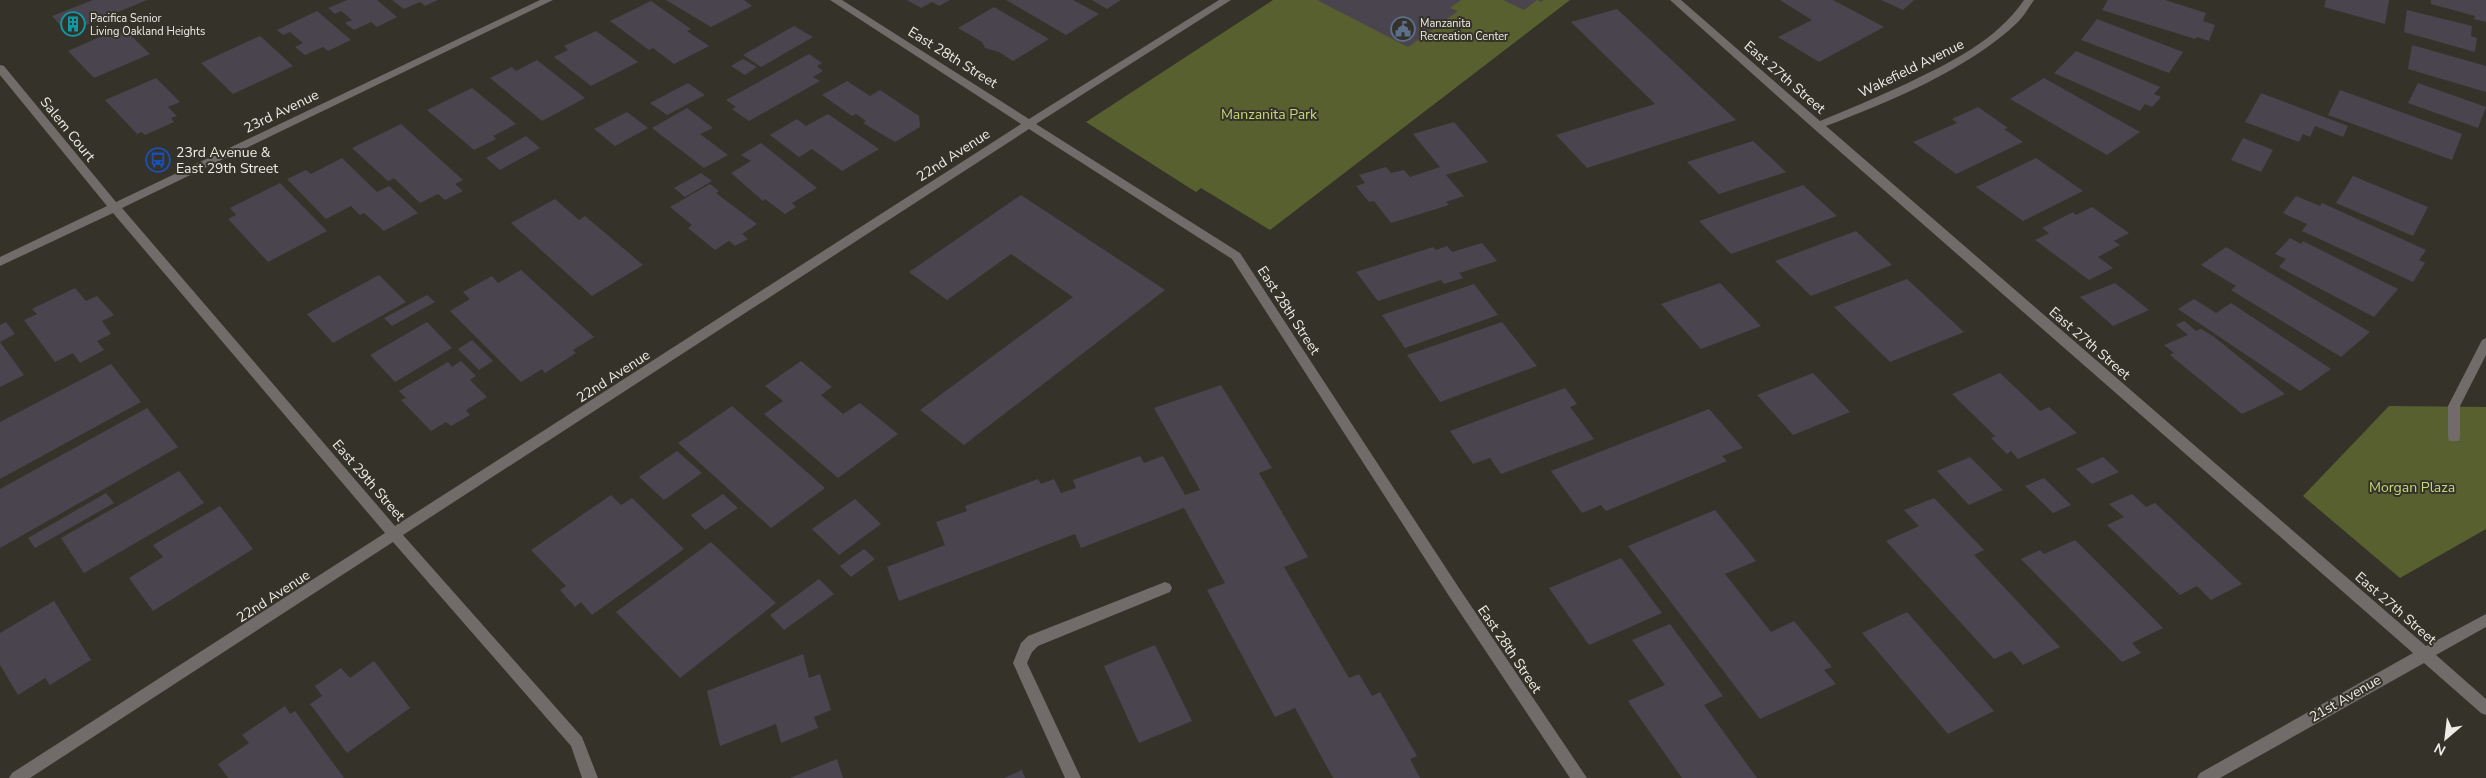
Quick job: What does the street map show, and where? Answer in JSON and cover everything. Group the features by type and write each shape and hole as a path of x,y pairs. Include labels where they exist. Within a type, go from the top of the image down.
{"street":[{"name":"23rd Avenue","path":"0,262 548,0"},
{"name":"East 28th Street","path":"835,0 1236,256 1454,592 1579,778"},
{"name":"22nd Avenue","path":"17,778 395,536 1030,123 1226,0"},
{"name":"East 27th Street","path":"1675,0 1817,126 2486,708"},
{"name":"Wakefield Avenue","path":"1817,126 1861,109 1967,58 2016,19 2029,0"},
{"name":"Salem Court","path":"0,68 114,208"},
{"name":"East 29th Street","path":"114,208 395,536 577,742 590,778"},
{"path":"2454,437 2454,406 2486,343"},
{"path":"1073,778 1020,663 1022,655 1033,641 1166,588"},
{"name":"21st Avenue","path":"2205,778 2424,653 2486,620"}],"green space":[{"name":"Manzanita Park","path":"1273,0 1570,0 1270,230 1201,188 1196,192 1086,122"},
{"name":"Morgan Plaza","path":"2389,406 2486,407 2486,529 2400,578 2303,496"}],"building":[{"name":"Pacifica Senior Living Oakland Heights","path":"93,0 147,0 67,33 52,16"},
{"path":"347,0 377,0 397,17 377,27 371,22 354,30 345,23 352,20 341,11 335,14 328,8"},
{"path":"392,0 438,0 425,6 420,2 404,9"},
{"path":"666,0 744,0 752,6 711,27"},
{"path":"907,0 950,0 939,6 932,2 921,8"},
{"path":"1006,0 1073,0 1099,14 1066,35"},
{"path":"1092,0 1121,0 1107,9"},
{"name":"Manzanita Recreation Center","path":"1317,0 1461,0 1450,8 1458,11 1408,47"},
{"name":"Manzanita Recreation Center","path":"1503,0 1537,0 1524,10"},
{"path":"1780,0 1833,0 1884,27 1819,62 1778,37 1812,20"},
{"path":"1881,0 1914,0 1903,10"},
{"path":"2108,0 2165,0 2206,13 2203,21 2215,25 2209,41 2197,37 2195,39 2102,10"},
{"path":"2326,0 2389,0 2385,24 2324,7"},
{"path":"2431,0 2486,0 2486,22 2474,19 2475,16 2431,4"},
{"path":"651,1 691,29 687,31 709,46 674,64 653,48 649,50 610,21"},
{"path":"994,7 1049,39 1013,61 999,52 985,48 982,42 958,28"},
{"path":"1617,9 1736,120 1587,168 1556,135 1655,104 1571,22"},
{"path":"2407,10 2472,26 2471,36 2477,38 2475,52 2404,32"},
{"path":"317,11 351,40 328,51 323,47 305,55 295,47 303,43 290,32 283,35 277,30"},
{"path":"2097,19 2183,52 2169,73 2081,40"},
{"path":"794,26 813,37 761,67 743,55"},
{"path":"122,27 150,54 94,78 68,51"},
{"path":"596,31 638,62 591,86 554,57 568,50 564,46"},
{"path":"260,36 293,66 233,94 201,63"},
{"path":"2412,45 2486,66 2486,92 2408,69"},
{"path":"2076,51 2160,87 2154,94 2161,97 2152,107 2145,104 2140,111 2054,73"},
{"path":"809,54 822,63 817,66 823,71 813,77 820,81 749,121 732,109 736,107 726,100"},
{"path":"743,59 757,67 745,75 731,66"},
{"path":"537,60 585,98 542,121 490,78 512,67 516,71"},
{"path":"156,78 180,102 168,107 177,116 171,118 174,122 145,135 142,132 137,134 105,100"},
{"path":"2044,78 2140,132 2107,155 2010,99"},
{"path":"847,81 870,96 880,90 919,116 920,127 895,142 863,123 866,121 856,114 852,116 822,95"},
{"path":"688,83 705,95 667,115 650,103"},
{"path":"2418,83 2486,107 2478,128 2408,103"},
{"path":"472,88 516,124 493,136 496,139 474,150 427,110"},
{"path":"2340,90 2462,134 2452,160 2328,115"},
{"path":"2261,93 2348,126 2343,137 2315,126 2310,137 2303,134 2299,142 2245,122"},
{"path":"1978,107 2008,128 2004,129 2023,142 1956,174 1913,142 1957,123 1952,119"},
{"path":"687,108 713,128 700,134 728,155 704,168 652,128"},
{"path":"627,112 648,128 615,146 594,129"},
{"path":"828,114 879,149 842,171 812,149 799,157 770,135 797,119 806,126"},
{"path":"1454,122 1488,162 1446,175 1464,196 1446,202 1449,205 1391,223 1374,201 1369,202 1356,186 1365,183 1359,175 1386,167 1391,173 1404,170 1410,177 1440,167 1413,134"},
{"path":"401,124 463,180 455,184 463,191 445,200 438,194 420,203 394,178 388,181 352,148"},
{"path":"526,136 540,148 500,170 486,158"},
{"path":"2243,138 2273,150 2261,172 2231,160"},
{"path":"1753,141 1786,172 1719,194 1687,162"},
{"path":"761,143 817,188 792,203 796,207 785,214 765,199 763,201 731,173 751,161 741,155"},
{"path":"342,158 377,192 389,186 418,213 384,231 364,213 360,215 351,206 326,219 287,179 306,170 311,174"},
{"path":"2036,158 2083,191 2023,221 1976,187"},
{"path":"701,173 712,181 685,197 674,188"},
{"path":"2353,176 2428,207 2413,236 2336,203"},
{"path":"280,183 327,231 268,262 228,219 236,215 230,208"},
{"path":"710,184 719,191 716,193 757,224 742,234 748,239 735,246 729,241 715,250 688,228 692,225 670,207"},
{"path":"1803,185 1837,216 1731,254 1699,221"},
{"path":"1021,195 1165,290 964,445 920,410 1073,297 1011,254 947,300 909,272"},
{"path":"2296,196 2320,206 2322,203 2426,250 2419,260 2425,263 2413,282 2302,231 2307,224 2283,213"},
{"path":"555,199 579,220 585,216 643,265 592,296 511,223"},
{"path":"2092,207 2129,233 2114,241 2120,245 2098,257 2113,268 2089,280 2035,240 2049,233 2042,228 2073,212 2076,215"},
{"path":"1856,231 1892,265 1811,296 1775,261"},
{"path":"2290,238 2301,244 2303,241 2398,289 2374,317 2279,267 2286,259 2275,254"},
{"path":"1482,243 1497,261 1459,273 1463,278 1444,284 1441,280 1378,301 1356,272 1433,247 1436,250 1447,246 1452,252"},
{"path":"2226,247 2370,332 2341,357 2231,290 2236,286 2201,265"},
{"path":"521,270 594,337 573,350 576,353 545,373 542,369 521,382 450,311 470,299 463,292 492,276 498,283"},
{"path":"379,275 406,302 333,343 307,314"},
{"path":"1907,279 1964,332 1890,362 1834,307"},
{"path":"1720,283 1761,326 1701,349 1661,304"},
{"path":"2115,283 2149,310 2113,326 2080,297"},
{"path":"1474,284 1498,315 1405,348 1382,315"},
{"path":"75,288 86,301 97,296 114,315 102,321 111,334 97,341 104,350 80,363 73,353 55,362 24,320 37,314 32,309"},
{"path":"427,295 435,302 392,326 384,318"},
{"path":"2194,299 2216,313 2231,303 2331,369 2300,391 2178,309"},
{"path":"2184,321 2196,331 2201,329 2213,336 2285,394 2242,414 2170,355 2174,353 2164,345 2188,335 2176,325"},
{"path":"6,322 15,334 0,342 0,325"},
{"path":"427,322 452,348 395,382 370,355"},
{"path":"1502,322 1537,366 1440,402 1407,355"},
{"path":"472,340 493,361 479,370 458,349"},
{"path":"0,342 24,375 0,387"},
{"path":"461,361 476,376 470,380 487,397 466,410 470,415 451,426 446,422 431,431 401,400 406,398 399,391 448,362 452,367"},
{"path":"801,361 832,387 821,395 843,414 860,403 898,434 838,478 764,414 783,401 765,386"},
{"path":"111,364 141,402 0,479 0,422"},
{"path":"1813,373 1850,412 1793,435 1757,395"},
{"path":"2000,373 2040,411 2049,407 2077,433 2018,459 2011,451 2007,454 1991,438 1995,436 1952,394"},
{"path":"1221,385 1272,468 1259,473 1308,557 1284,567 1349,678 1359,674 1372,696 1380,692 1417,756 1410,759 1420,778 1333,778 1295,708 1275,717 1207,590 1225,583 1184,508 1081,548 1075,534 899,601 887,567 945,545 936,522 967,511 965,506 1038,479 1041,484 1054,479 1061,493 1076,488 1073,480 1140,456 1144,463 1163,456 1185,495 1200,490 1154,408"},
{"path":"1565,388 1577,404 1570,407 1594,439 1501,474 1490,458 1473,464 1450,431"},
{"path":"732,406 825,488 771,528 678,443"},
{"path":"147,408 178,447 0,548 0,489"},
{"path":"1709,409 1743,448 1722,456 1727,461 1606,511 1601,505 1582,513 1551,471"},
{"path":"677,451 702,473 664,500 639,477"},
{"path":"1970,457 2003,490 1969,505 1937,471"},
{"path":"2103,457 2119,472 2092,484 2076,469"},
{"path":"179,471 204,503 84,573 61,538"},
{"path":"2044,478 2071,505 2053,513 2025,486"},
{"path":"106,493 114,503 35,548 28,538"},
{"path":"723,494 738,508 705,530 691,515"},
{"path":"2132,494 2146,507 2155,503 2242,584 2211,600 2197,586 2180,595 2107,525 2124,517 2109,504"},
{"path":"611,495 621,505 632,498 684,549 592,615 581,602 575,607 560,590 566,586 531,550"},
{"path":"1934,498 1984,550 1974,555 2060,647 2023,665 2011,651 1994,659 1886,541 1919,526 1904,510"},
{"path":"855,499 881,524 839,555 812,529"},
{"path":"220,506 253,549 153,611 129,578 163,557 153,545"},
{"path":"1715,510 1756,561 1725,574 1771,632 1794,621 1832,667 1824,670 1836,684 1760,719 1628,546"},
{"path":"2075,540 2163,628 2132,643 2141,653 2122,662 2021,559 2040,550 2044,554"},
{"path":"711,542 776,603 680,678 616,612"},
{"path":"864,549 875,559 851,577 840,566"},
{"path":"1621,558 1662,613 1589,645 1549,588"},
{"path":"819,579 834,594 784,630 770,615"},
{"path":"54,601 91,660 50,685 45,678 18,695 0,665 0,633"},
{"path":"1907,612 1994,711 1948,734 1862,633"},
{"path":"1670,624 1723,696 1704,705 1757,778 1682,778 1628,701 1665,685 1632,640"},
{"path":"1155,645 1192,721 1139,743 1104,666"},
{"path":"803,654 809,678 820,674 831,710 814,717 818,728 781,743 776,724 720,746 707,691"},
{"path":"374,661 410,708 347,753 310,704 322,696 315,686 341,668 350,678"},
{"path":"285,706 290,714 295,711 344,778 228,778 218,764 249,743 242,735"},
{"path":"837,759 843,778 790,778"},
{"path":"1022,770 1025,778 1004,778"}],"place":[{"name":"Pacifica Senior Living Oakland Heights","path":"73,24"},
{"name":"Manzanita Recreation Center","path":"1403,29"},
{"name":"23rd Avenue & East 29th Street","path":"158,160"}]}
